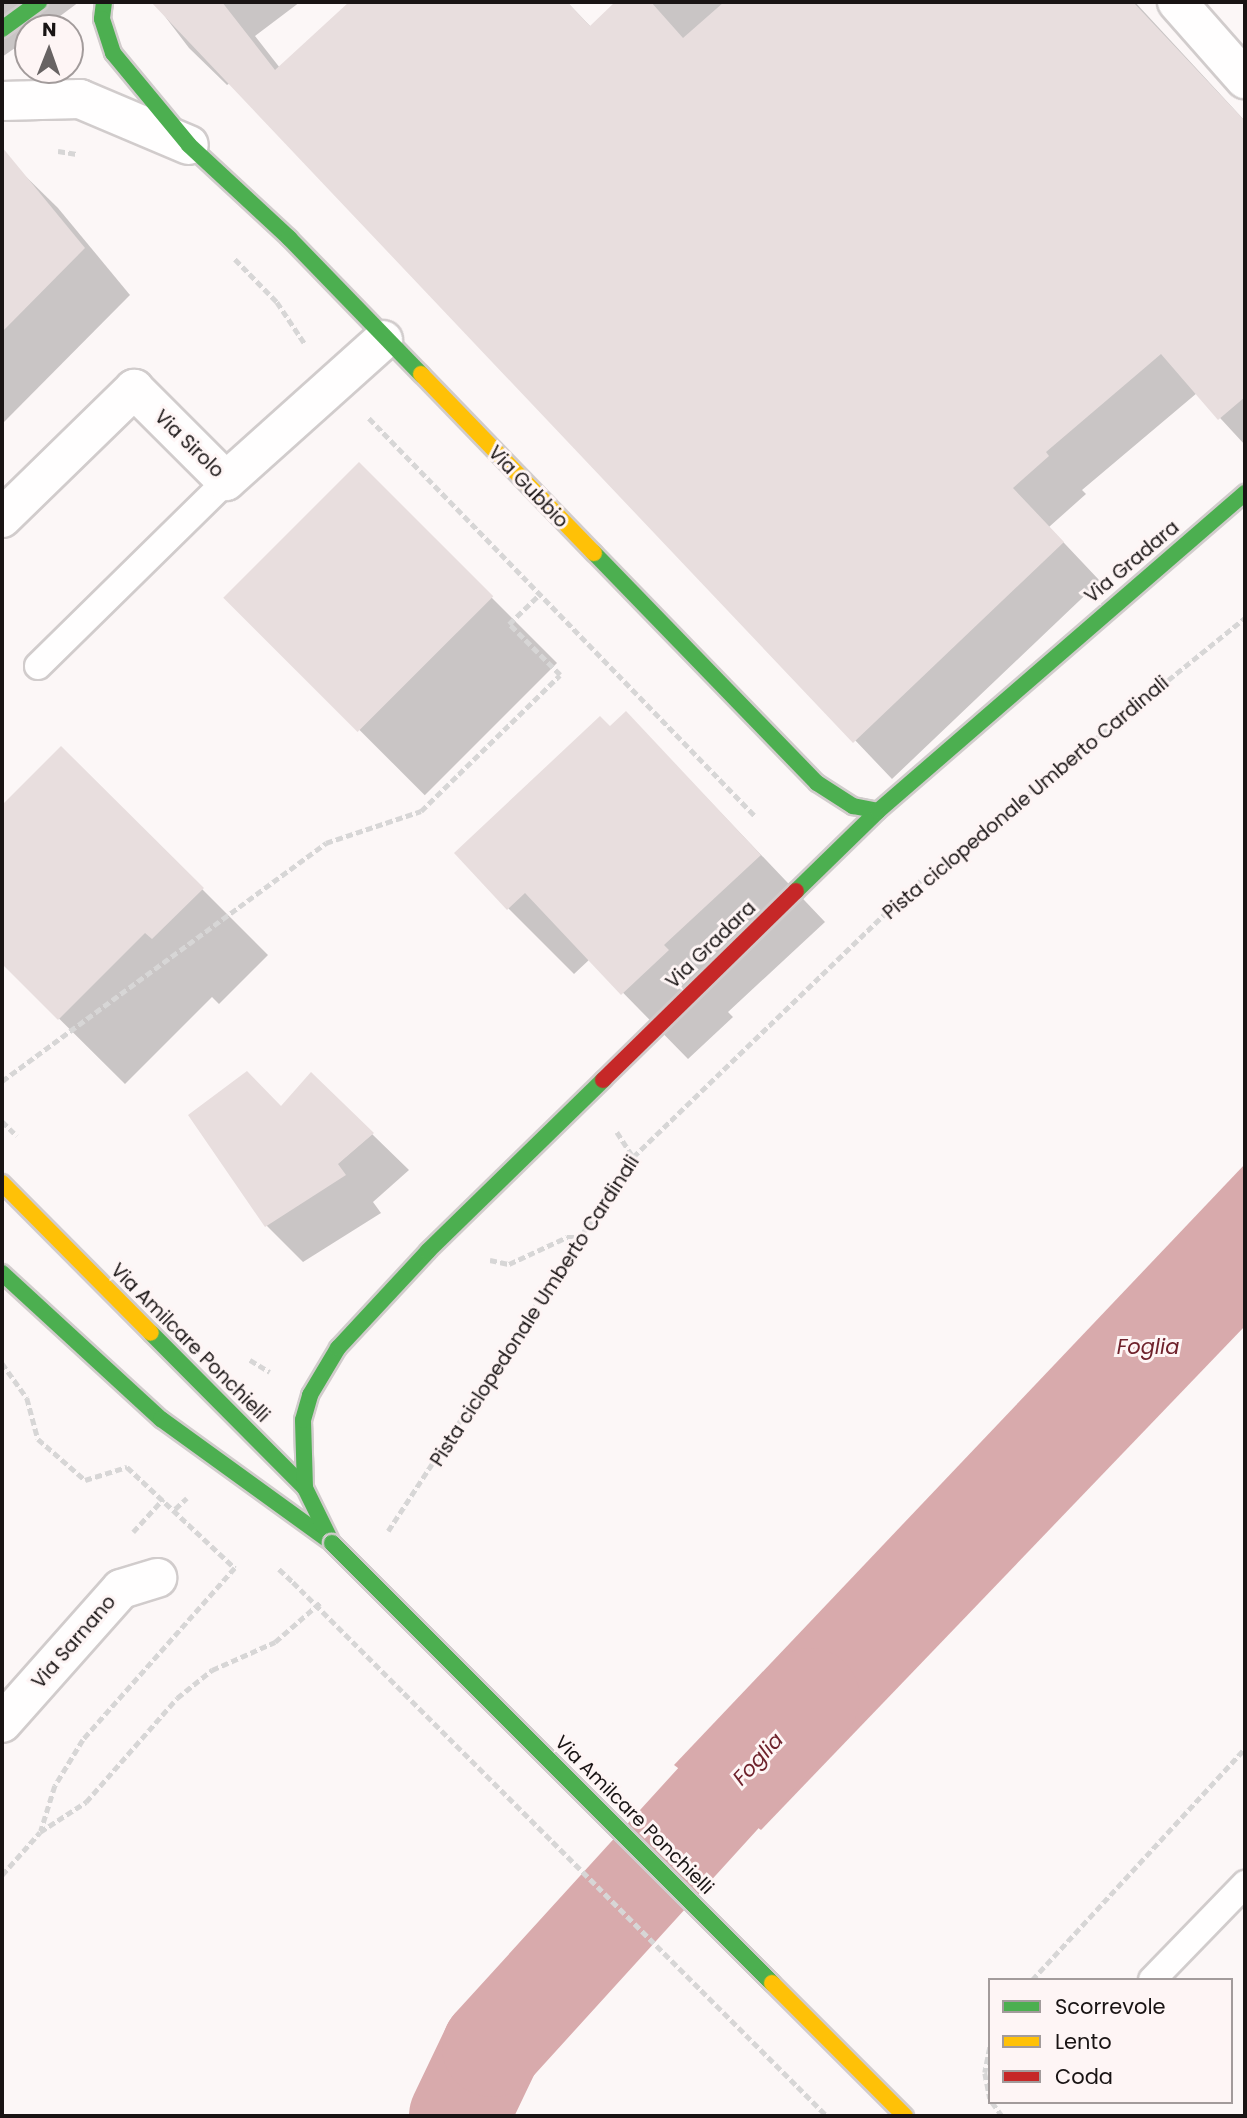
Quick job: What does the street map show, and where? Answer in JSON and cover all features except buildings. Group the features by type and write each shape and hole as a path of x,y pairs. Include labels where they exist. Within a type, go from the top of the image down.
{"street":[{"path":"2,29 39,2"},
{"name":"Via Gubbio","path":"104,2 102,19 113,53 189,145 289,238 383,340 817,783 853,806 878,811"},
{"path":"1177,2 1245,79"},
{"name":"Via Gubbio","path":"2,101 35,97 80,99 189,145"},
{"name":"Via Sirolo","path":"2,519 134,389 226,481 383,340"},
{"name":"Via Gradara","path":"305,1489 303,1420 310,1395 338,1348 428,1251 878,811 1245,493"},
{"name":"Via Amilcare Ponchielli","path":"2,1183 305,1489 332,1543"},
{"name":"Via Amilcare Ponchielli","path":"2,1273 161,1419 332,1543 905,2116"},
{"name":"Via Sarnano","path":"2,1723 121,1589 157,1578"}],"lane":[{"path":"38,666 226,481"},
{"path":"1154,1978 1245,1884"}],"path":[{"path":"49,150 86,155"},
{"path":"231,255 277,302 310,352"},
{"path":"366,414 756,817"},
{"path":"2,1081 326,843 421,811 560,675 509,624 540,594"},
{"name":"Pista ciclopedonale Umberto Cardinali","path":"381,1539 399,1520 633,1157 915,884 1245,618"},
{"path":"486,1259 509,1264 567,1237 581,1237"},
{"path":"2,1363 27,1398 38,1439 85,1480 127,1467 234,1569 83,1740 55,1786 40,1832"},
{"path":"127,1539 163,1499"},
{"path":"293,1582 827,2116"},
{"path":"2,1875 40,1832 86,1802 177,1699 212,1671 275,1642 326,1597"},
{"path":"1034,1978 1245,1748"}],"water":[{"name":"Foglia","path":"1245,1164 1245,1326 761,1830 674,1765"}],"waterway":[{"name":"Foglia","path":"459,2116 492,2047 810,1698"}],"traffic: fast":[{"path":"2,29 39,2"},
{"path":"104,2 102,19 113,53 189,145 289,238 421,374"},
{"path":"796,891 878,811 1245,493"},
{"path":"594,553 817,783 853,806 878,811"},
{"path":"305,1488 303,1420 310,1395 338,1348 428,1251 603,1080"},
{"path":"2,1273 161,1419 328,1540"},
{"path":"151,1333 305,1488 332,1543"},
{"path":"332,1543 772,1983"}],"traffic: slow":[{"path":"421,374 594,553"},
{"path":"2,1183 151,1333"},
{"path":"772,1983 905,2116"}],"traffic: jam":[{"path":"603,1080 796,891"}]}
